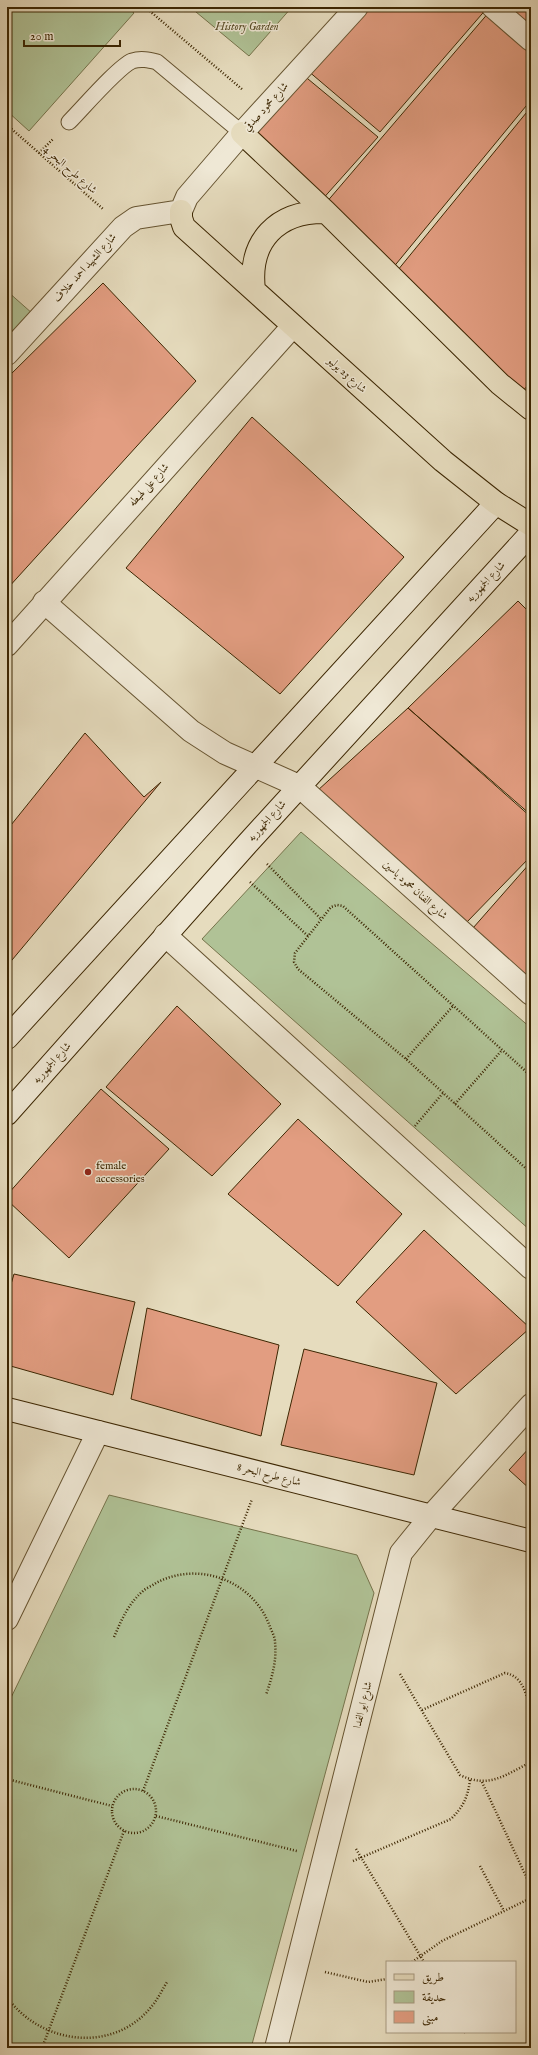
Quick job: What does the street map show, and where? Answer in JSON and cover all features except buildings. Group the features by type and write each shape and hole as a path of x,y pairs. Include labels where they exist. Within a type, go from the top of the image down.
{"main road":[{"path":"242,133 326,212 500,384 531,409"},
{"name":"شارع 23 يوليو","path":"181,211 181,218 184,227 443,461 496,503 531,525"},
{"path":"254,290 252,274 254,259 260,245 269,232 281,222 295,215 310,212 326,212"}],"street":[{"name":"شارع محمود صدقي","path":"181,211 187,197 242,133 357,7"},
{"path":"493,7 531,40"},
{"name":"شارع الشهيد احمد خلاف","path":"7,354 123,227 136,218 181,211"},
{"name":"شارع على لهيطه","path":"7,645 293,326"},
{"path":"7,1038 496,503"},
{"name":"شارع الجمهوريه","path":"7,1114 246,844 531,533"},
{"name":"شارع الفنان محمود ياسين","path":"44,602 191,731 225,753 299,786 531,994"},
{"path":"165,935 531,1268"},
{"name":"شارع ابو الفدا","path":"276,2048 401,1553 431,1516 531,1405"},
{"name":"شارع طرح البحر 8","path":"7,1409 531,1542"},
{"path":"7,1619 98,1432"}],"lane":[{"path":"69,122 126,65 139,59 148,59 157,62 242,133"}],"path":[{"path":"145,7 264,109"},
{"name":"شارع طرح البحر 4","path":"7,125 123,227"},
{"path":"246,844 321,919"},
{"path":"230,863 308,936"},
{"path":"531,1076 343,906 337,905 331,907 295,953 294,962 298,969 406,1059 531,1173"},
{"path":"406,1059 453,1006"},
{"path":"455,1104 502,1050"},
{"path":"398,1147 444,1093"},
{"path":"144,1791 224,1578 261,1473"},
{"path":"114,1637 125,1611 144,1590 168,1577 196,1573 224,1578 248,1592 266,1614 275,1641 275,1669 266,1695"},
{"path":"380,1639 460,1775 470,1780 482,1782 493,1781 531,1762"},
{"path":"422,1710 504,1673 515,1676 519,1679 531,1708"},
{"path":"7,1779 112,1806"},
{"path":"156,1816 322,1866 361,1858 451,1819 465,1802 468,1795 470,1780"},
{"path":"482,1782 531,1887"},
{"path":"134,1789 144,1791 151,1797 156,1806 156,1816 152,1825 144,1831 134,1834 124,1831 116,1825 112,1816 112,1806 116,1797 124,1791 134,1789"},
{"path":"335,1814 423,1961"},
{"path":"42,2048 124,1831"},
{"path":"480,1866 504,1911"},
{"path":"413,1961 442,1941 531,1898"},
{"path":"297,1966 368,1982 386,1979"},
{"path":"7,1997 25,2018 48,2031 76,2038 104,2036 130,2025 152,2006 167,1982"}],"green space":[{"path":"7,7 127,7 134,13 29,131 7,111"},
{"name":"History Garden","path":"190,7 292,7 249,56"},
{"path":"7,291 33,314 7,340"},
{"path":"301,832 531,1028 531,1231 202,939"},
{"path":"109,1495 357,1555 374,1593 251,2048 7,2048 7,1706"}],"place":[{"name":"female accessories","path":"88,1172"}]}
